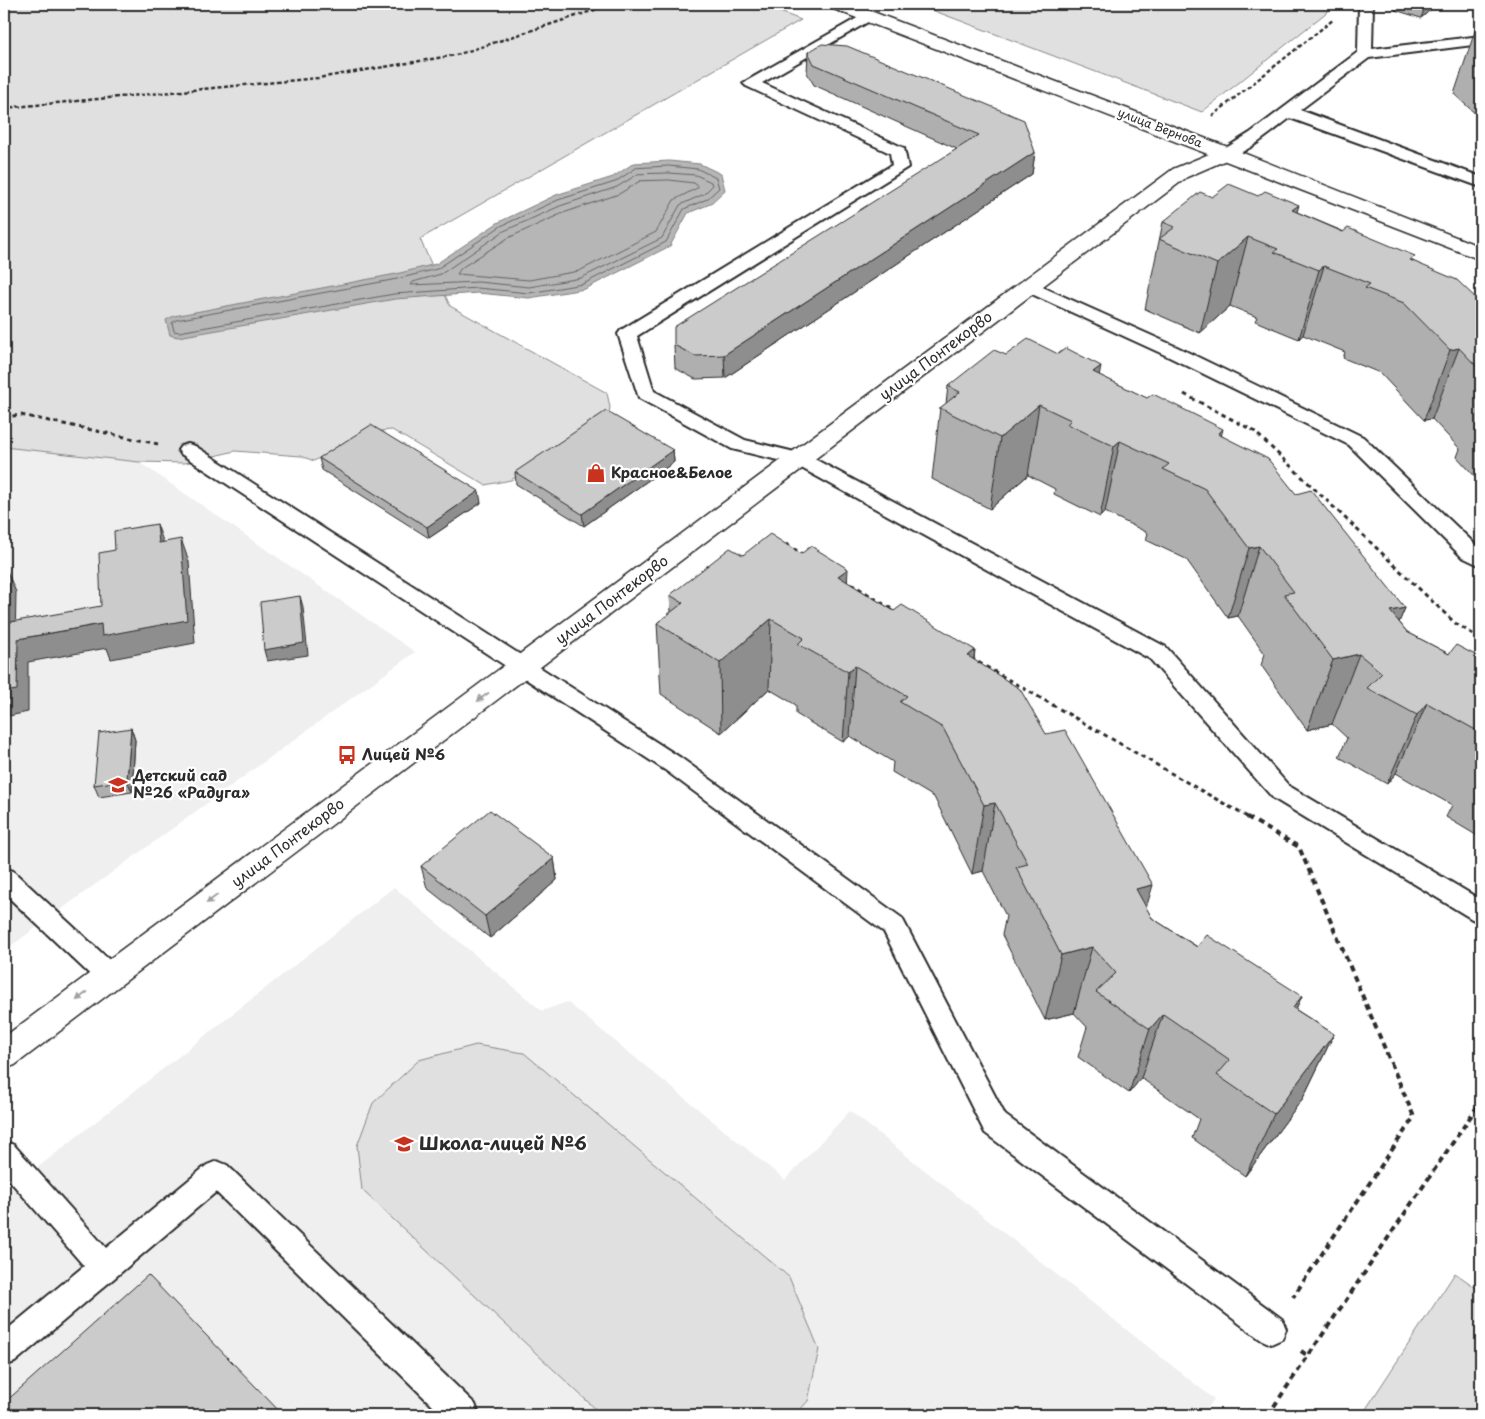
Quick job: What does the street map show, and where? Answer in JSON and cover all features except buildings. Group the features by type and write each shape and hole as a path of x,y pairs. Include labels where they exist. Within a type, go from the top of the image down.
{"street":[{"name":"улица Вернова","path":"837,4 1226,153 1481,254"},
{"name":"улица Понтекорво","path":"4,1055 1180,173 1226,153"}],"lane":[{"path":"1365,54 1366,4"},
{"path":"868,16 751,83 898,151 900,168 627,334 646,394 739,446 800,459 1158,653 1281,792 1481,912"},
{"path":"1226,153 1256,136 1365,54 1481,40"},
{"path":"1287,111 1481,182"},
{"path":"1029,286 1356,441 1469,552 1481,559"},
{"path":"188,450 521,668 673,764 893,925 995,1124 1271,1329"},
{"path":"4,878 109,976"},
{"path":"4,1154 104,1267"},
{"path":"4,1351 217,1174 464,1415"}],"path":[{"path":"4,108 318,78 456,55 612,4"},
{"path":"1209,118 1338,16"},
{"path":"1171,352 1165,384 1254,431 1455,623 1481,639"},
{"path":"4,417 21,415 188,450"},
{"path":"786,544 811,559"},
{"path":"837,575 904,617"},
{"path":"964,654 1023,690 1300,847 1414,1117 1271,1329"},
{"path":"1268,1415 1481,1101"}],"shaded area":[{"path":"4,4 759,4 801,20 420,239 450,306 607,393 610,407 608,418 511,480 485,485 392,430 367,432 314,461 301,456 235,451 185,463 139,462 4,447"},
{"path":"916,4 1337,4 1202,112"},
{"name":"Детский сад №26 «Радуга»","path":"4,447 139,462 415,652 4,951"},
{"name":"Школа-лицей №6","path":"394,887 542,1011 567,1002 785,1180 850,1111 1214,1399 1203,1415 4,1415 4,1194"},
{"path":"476,1045 524,1053 789,1277 819,1349 808,1401 795,1415 602,1415 362,1190 357,1146 373,1103 419,1060"},
{"path":"1455,1273 1481,1291 1481,1415 1362,1415"}],"water":[{"path":"669,161 700,164 721,174 725,190 710,204 688,213 670,246 585,289 529,298 478,293 395,299 178,337 170,335 166,320 174,316 396,274 436,264 499,222 556,195 613,177 634,163"}],"place":[{"name":"Красное&Белое","path":"596,473"},
{"name":"Лицей №6","path":"347,755"},
{"name":"Детский сад №26 «Радуга»","path":"118,785"},
{"name":"Школа-лицей №6","path":"404,1144"}]}
